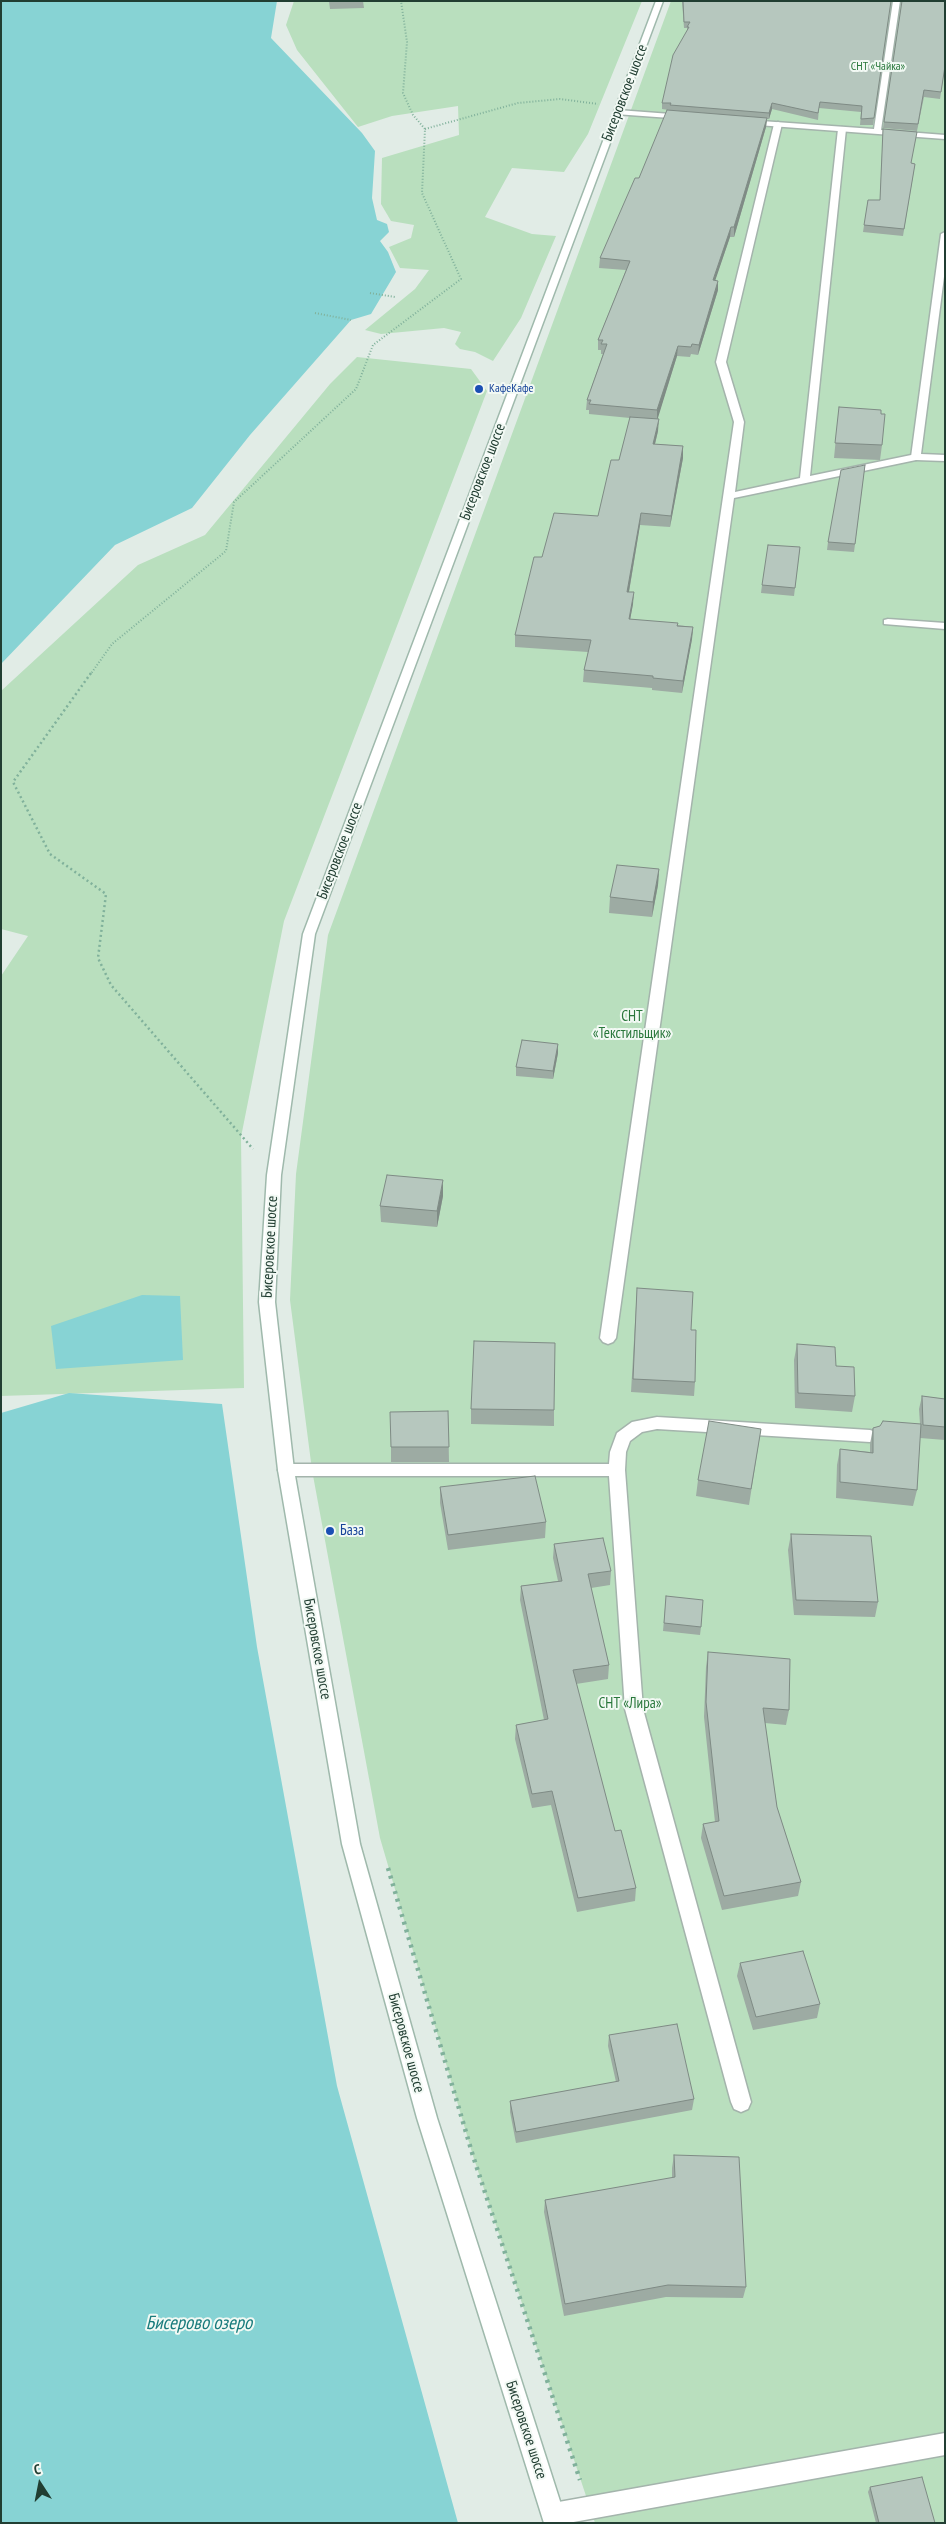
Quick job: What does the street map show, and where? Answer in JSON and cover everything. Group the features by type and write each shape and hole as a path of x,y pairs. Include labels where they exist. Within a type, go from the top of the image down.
{"main road":[{"name":"Бисеровское шоссе","path":"555,2518 426,2118 351,1844 286,1470 267,1302 274,1175 309,934 660,1"},
{"path":"877,132 897,1"},
{"path":"618,112 689,117"},
{"path":"738,121 945,137"},
{"path":"608,1338 740,422 721,362 778,124"},
{"path":"805,480 842,129"},
{"path":"916,457 945,234"},
{"path":"729,496 916,457 945,458"},
{"path":"888,622 945,626"},
{"path":"741,2102 634,1709 617,1470 618,1452 623,1438 638,1426 657,1423 870,1436"},
{"path":"286,1470 617,1470"},
{"path":"555,2518 589,2508 945,2444"}],"path":[{"path":"252,1158 253,1149 110,985 98,958 106,894 50,854 13,782 112,644 226,551 234,502 356,389 373,346 461,279 422,193 425,129 414,115 403,93 402,78 407,42 401,1"},
{"path":"425,129 510,104 560,99"},
{"path":"370,293 395,297"},
{"path":"315,314 351,320"},
{"path":"388,1866 473,2156 589,2508"}],"green space":[{"path":"294,1 642,1 588,134 564,172 512,168 485,217 532,234 556,236 521,318 493,361 475,352 460,349 455,344 461,332 444,328 381,334 365,330 415,289 429,270 400,268 389,247 411,238 414,225 391,221 381,204 382,158 459,135 458,106 392,116 358,127 297,50 286,25"},
{"name":"СНТ «Текстильщик»","path":"671,1 945,1 945,2523 595,2523 473,2156 380,1838 312,1470 290,1300 296,1174 328,935"},
{"path":"357,357 471,369 487,391 284,921 241,1137 244,1388 1,1396 1,976 28,936 1,929 1,691 138,565 205,535 330,384"}],"water":[{"path":"1,1 277,1 271,38 362,133 375,151 372,198 377,220 387,224 389,232 380,241 388,252 396,272 371,314 351,320 250,435 192,508 115,545 1,664"},
{"path":"142,1295 180,1296 183,1360 56,1369 51,1326"},
{"name":"Бисерово озеро","path":"69,1393 222,1404 257,1647 337,2086 458,2523 1,2523 1,1413"}],"building":[{"name":"СНТ «Чайка»","path":"683,1 891,1 874,118 861,119 862,106 820,102 818,113 772,103 769,113 662,103 673,55 689,27 687,27 690,22 684,22"},
{"path":"902,1 945,1 945,66 941,92 924,90 918,124 884,122"},
{"path":"667,110 767,118 734,227 731,227 713,280 718,281 699,345 692,344 691,347 678,346 657,410 589,404 591,400 587,400 607,344 601,344 603,340 598,340 630,261 600,258 635,178 639,178"},
{"path":"883,129 917,132 911,163 915,164 904,229 864,225 868,200 880,200"},
{"path":"839,407 881,410 881,414 885,414 882,445 835,443"},
{"path":"630,417 659,419 653,444 683,446 671,516 641,513 627,592 634,592 629,619 678,623 677,626 693,627 683,681 653,678 653,676 584,670 591,640 515,635 534,557 542,557 554,513 598,516 611,460 619,460"},
{"path":"865,465 855,544 828,542 841,470"},
{"path":"768,545 800,547 795,588 762,585"},
{"path":"617,865 659,869 653,902 610,897"},
{"path":"522,1040 558,1044 553,1071 516,1067"},
{"path":"387,1175 443,1180 437,1211 380,1206"},
{"path":"637,1288 693,1292 691,1330 696,1330 695,1382 633,1379"},
{"path":"474,1341 555,1343 554,1410 471,1409"},
{"path":"797,1344 835,1347 836,1366 854,1367 855,1396 798,1393"},
{"path":"922,1396 945,1399 945,1427 923,1425"},
{"path":"448,1411 449,1447 391,1447 390,1412"},
{"path":"709,1421 761,1429 751,1489 698,1480"},
{"path":"883,1421 921,1424 917,1490 840,1482 840,1449 873,1453 873,1428 880,1426"},
{"path":"535,1476 546,1522 448,1535 440,1487"},
{"path":"791,1534 871,1536 878,1602 796,1600"},
{"path":"603,1538 611,1571 588,1574 609,1665 573,1670 615,1831 621,1830 636,1888 578,1898 552,1791 532,1794 516,1725 548,1719 521,1586 562,1581 554,1544"},
{"path":"666,1596 703,1600 701,1627 664,1623"},
{"path":"708,1652 790,1659 789,1710 763,1708 777,1807 801,1882 724,1896 703,1824 719,1821 706,1702"},
{"path":"803,1951 820,2004 756,2017 740,1963"},
{"path":"677,2024 694,2099 516,2132 510,2101 619,2081 609,2035"},
{"path":"674,2155 739,2157 746,2287 668,2285 565,2304 545,2200 675,2177"},
{"path":"922,2477 935,2523 879,2523 870,2487"}],"place":[{"name":"КафеКафе","path":"479,389"},
{"name":"База","path":"330,1531"}],"park label":[{"name":"СНТ «Лира»","path":"630,1704"}]}
